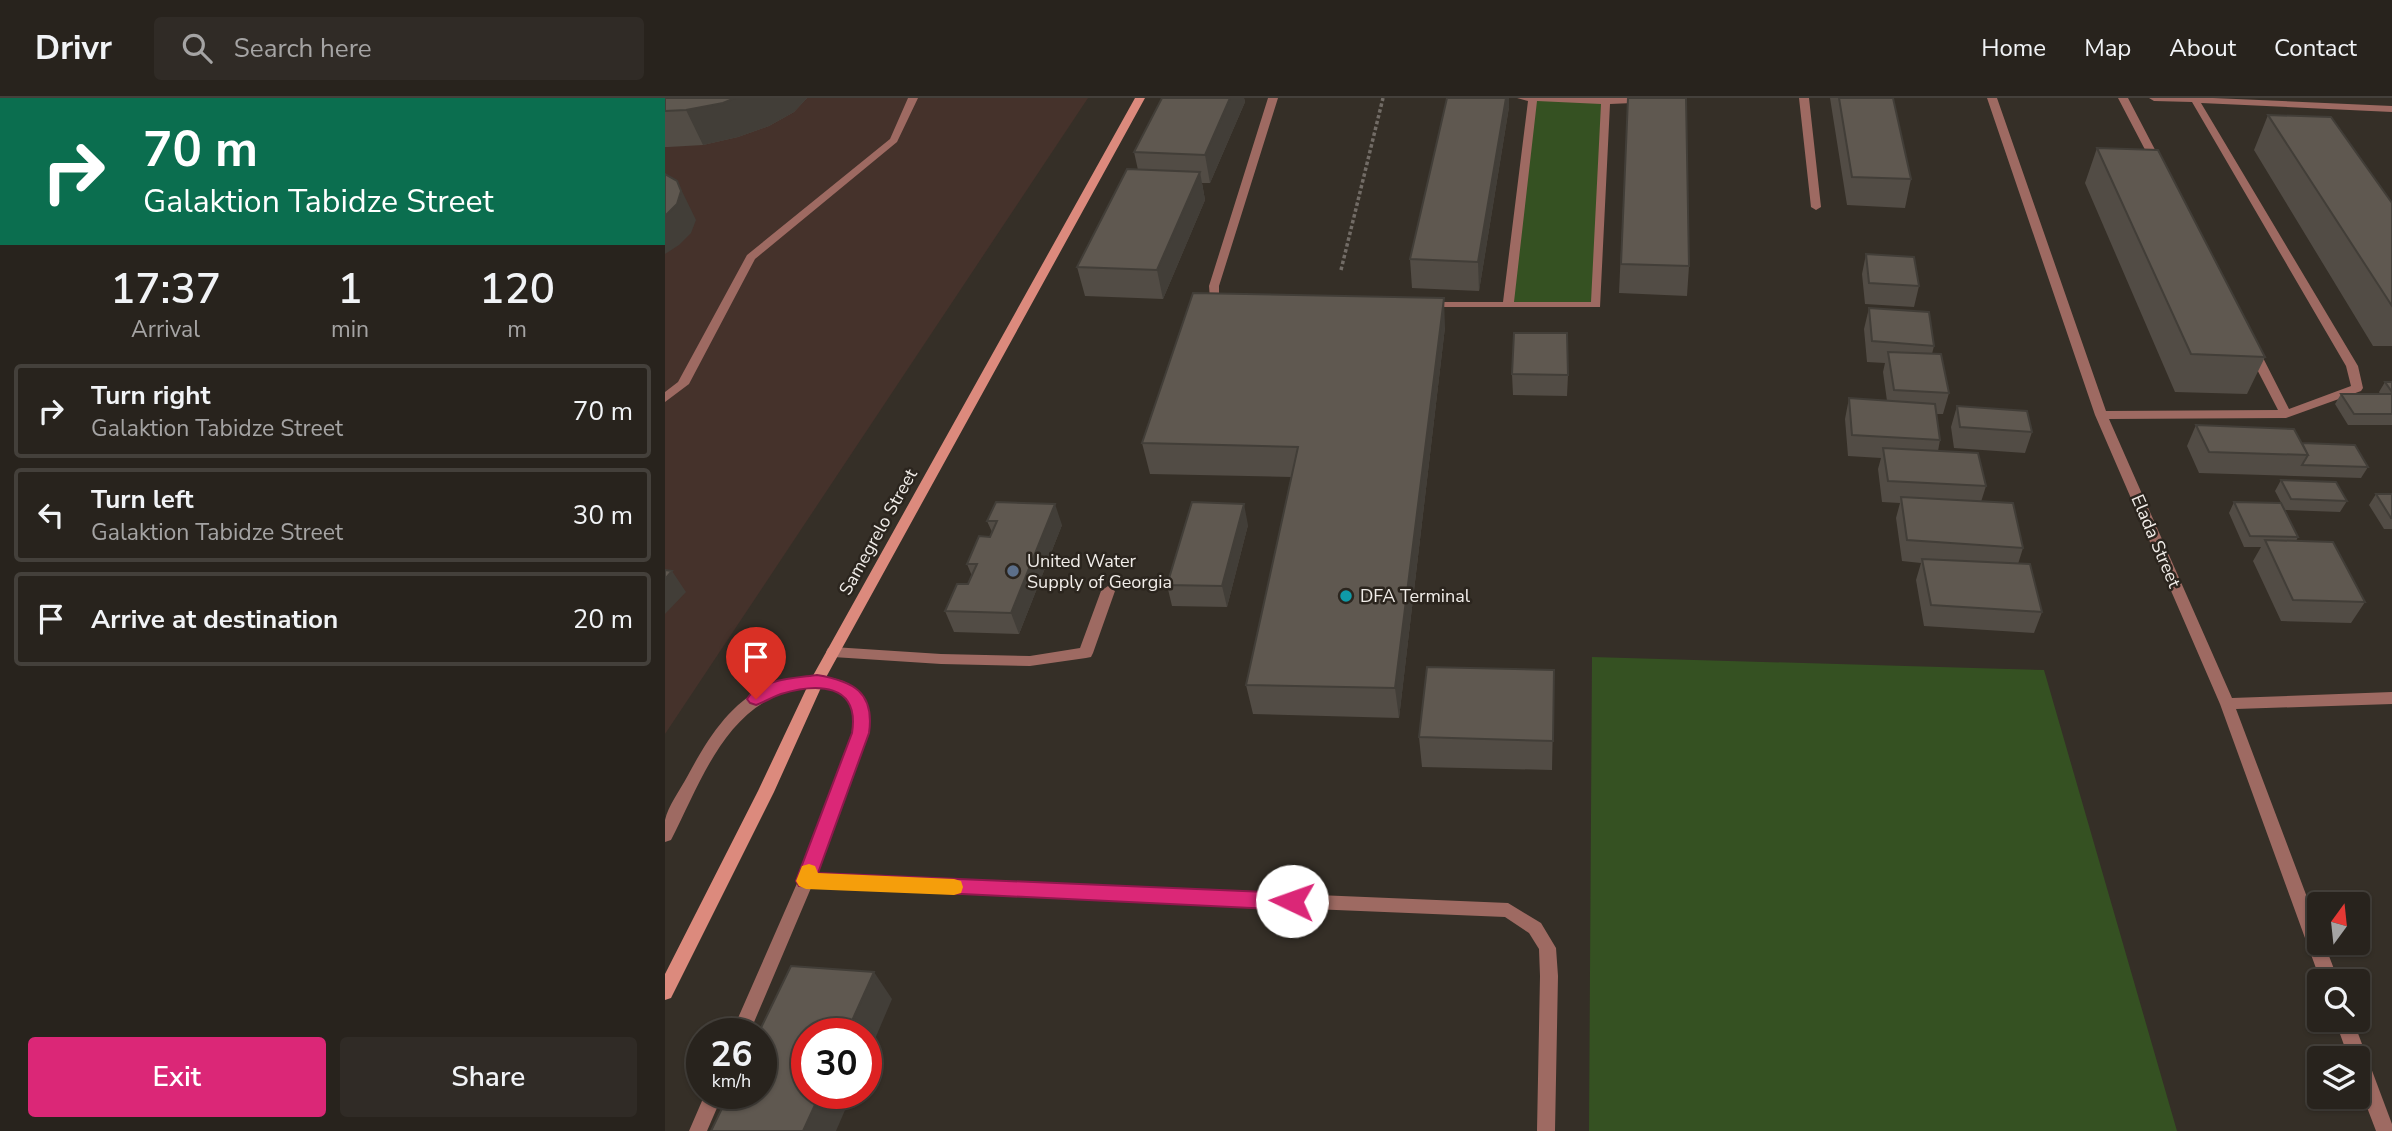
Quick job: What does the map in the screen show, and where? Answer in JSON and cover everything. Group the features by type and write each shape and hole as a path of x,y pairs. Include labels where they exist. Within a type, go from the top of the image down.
{"main road":[{"name":"Samegrelo Street","path":"665,992 766,792 817,681 1140,98"}],"street":[{"path":"665,398 683,384 751,257 894,140 913,98"},
{"path":"1236,305 1223,303 1214,297 1214,286 1273,98"},
{"path":"1522,98 1678,98"},
{"path":"1508,305 1533,98"},
{"path":"1804,98 1816,207"},
{"name":"Elada Street","path":"1992,98 2101,415 2227,704 2325,969"},
{"path":"2123,98 2161,171"},
{"path":"2154,98 2392,109"},
{"path":"1413,305 1596,304 1606,99"},
{"path":"2101,415 2286,414 2357,388 2352,366 2195,100"},
{"path":"2249,341 2286,414"},
{"path":"833,652 1030,661 1087,653 1108,591"},
{"path":"665,835 725,727 739,711 777,688 817,681 836,684 850,691 859,703 863,717 860,733 806,881 747,1018"},
{"path":"2227,704 2392,698"},
{"path":"806,881 1508,911 1535,928 1547,948 1549,976 1546,1131"},
{"path":"2348,1032 2385,1131"},
{"path":"698,1131 708,1109"}],"path":[{"path":"1341,270 1383,98"}],"shaded area":[{"path":"665,98 1088,98 665,734"}],"green space":[{"path":"1533,98 1606,98 1596,305 1508,305"},
{"path":"1592,657 2044,670 2177,1131 1589,1131"}],"building":[{"path":"665,98 735,98 686,110 665,111"},
{"path":"1162,98 1230,98 1205,155 1134,152"},
{"path":"1447,98 1506,98 1478,262 1410,259"},
{"path":"1628,98 1686,98 1689,266 1621,264"},
{"path":"1839,98 1893,98 1911,179 1852,177"},
{"path":"2268,115 2331,117 2392,203 2392,306"},
{"path":"2097,148 2158,150 2265,357 2191,354"},
{"path":"1127,169 1200,172 1157,270 1077,267"},
{"path":"665,174 677,181 681,191 677,204 665,216"},
{"path":"1866,254 1914,257 1919,286 1869,283"},
{"name":"DFA Terminal","path":"1193,293 1444,298 1395,688 1246,685 1298,447 1142,443"},
{"path":"1869,308 1929,312 1934,346 1872,341"},
{"path":"1514,333 1567,333 1568,375 1512,374"},
{"path":"1888,352 1941,354 1949,393 1894,390"},
{"path":"2385,382 2392,382 2392,392"},
{"path":"2341,394 2392,394 2392,414 2354,414"},
{"path":"1849,398 1935,404 1940,440 1852,435"},
{"path":"1957,406 2027,411 2032,432 1960,427"},
{"path":"2196,425 2294,429 2308,455 2209,452"},
{"path":"2302,443 2355,445 2368,467 2302,465 2308,455"},
{"path":"1883,448 1978,453 1986,486 1888,481"},
{"path":"2281,480 2336,482 2347,501 2291,499"},
{"path":"2376,494 2392,494 2392,518 2391,518"},
{"path":"1901,497 2013,503 2023,548 1907,540"},
{"path":"996,502 1055,504 1011,613 945,611 957,584 968,584 977,564 967,564 979,536 990,537 997,521 987,521"},
{"path":"1192,502 1244,504 1222,586 1167,585"},
{"path":"2234,502 2281,503 2298,537 2250,536"},
{"path":"2265,540 2333,542 2365,602 2293,600"},
{"path":"1922,559 2030,564 2042,612 1931,605"},
{"path":"665,570 672,571 665,579"},
{"path":"1427,667 1554,670 1553,741 1419,737"},
{"path":"791,966 874,972 853,1018 791,1018 791,1109 813,1109 803,1131 711,1131 722,1109 777,1109 777,1018 766,1018"}],"slow traffic":[{"path":"809,872 806,881 954,887"}],"place":[{"name":"United Water Supply of Georgia","path":"1013,571"},
{"name":"DFA Terminal","path":"1346,596"}],"route":[{"path":"756,699 777,688 798,682 836,684 850,691 859,703 863,717 860,733 806,881 1292,901"}]}
